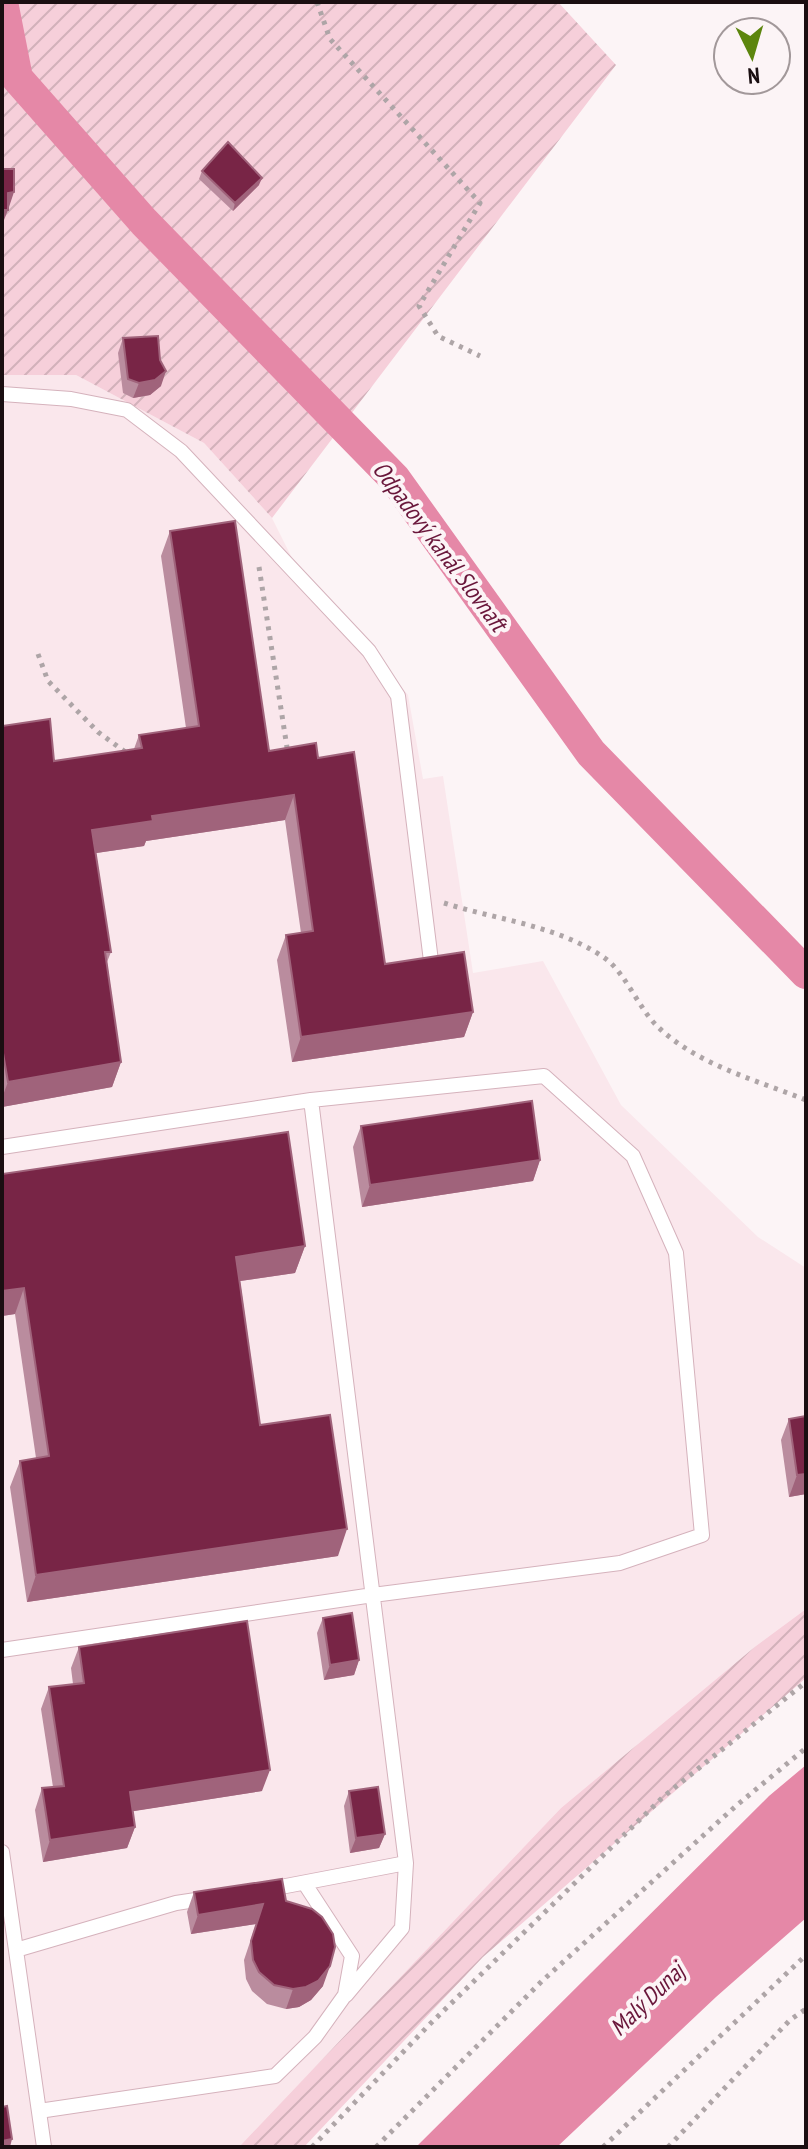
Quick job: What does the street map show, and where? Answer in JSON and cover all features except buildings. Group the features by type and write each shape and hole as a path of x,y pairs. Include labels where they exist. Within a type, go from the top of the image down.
{"lane":[{"path":"2,394 71,399 127,410 181,451 369,651 398,696 431,961"},
{"path":"2,1147 311,1100 544,1076 633,1156 676,1253 702,1535 620,1563 373,1595 2,1650"},
{"path":"39,2111 275,2076 315,2037 345,1995 402,1928 406,1863 311,1100"},
{"path":"2,1852 44,2147"},
{"path":"247,1892 305,1884 406,1863"},
{"path":"305,1884 352,1956 345,1995"},
{"path":"16,1950 176,1903 219,1896"}],"path":[{"path":"317,2 330,39 480,203 419,306 438,336 480,356"},
{"path":"253,528 290,763"},
{"path":"38,654 48,681 98,732 135,759"},
{"path":"424,897 547,929 607,960 658,1026 702,1058 806,1100"},
{"path":"312,2147 429,2025 663,1797 806,1682"},
{"path":"376,2147 542,1981 725,1815 806,1748"},
{"path":"603,2147 806,1955"},
{"path":"668,2147 790,2020 806,2009"}],"shaded area":[{"path":"2,2 558,2 616,65 272,518 204,443 76,375 2,375"},
{"path":"2,375 76,375 204,443 272,518 292,558 408,695 423,779 443,776 473,973 543,961 621,1105 758,1237 806,1268 806,1609 756,1646 561,1808 239,2147 2,2147"},
{"path":"806,1609 806,1678 483,1957 304,2147 239,2147 561,1808 756,1646"}],"water":[{"name":"Malý Dunaj","path":"806,1765 806,1918 716,1997 557,2147 416,2147 769,1796"}],"waterway":[{"name":"Odpadový kanál Slovnaft","path":"2,2 17,78 144,222 395,479 591,753 806,973"}]}
